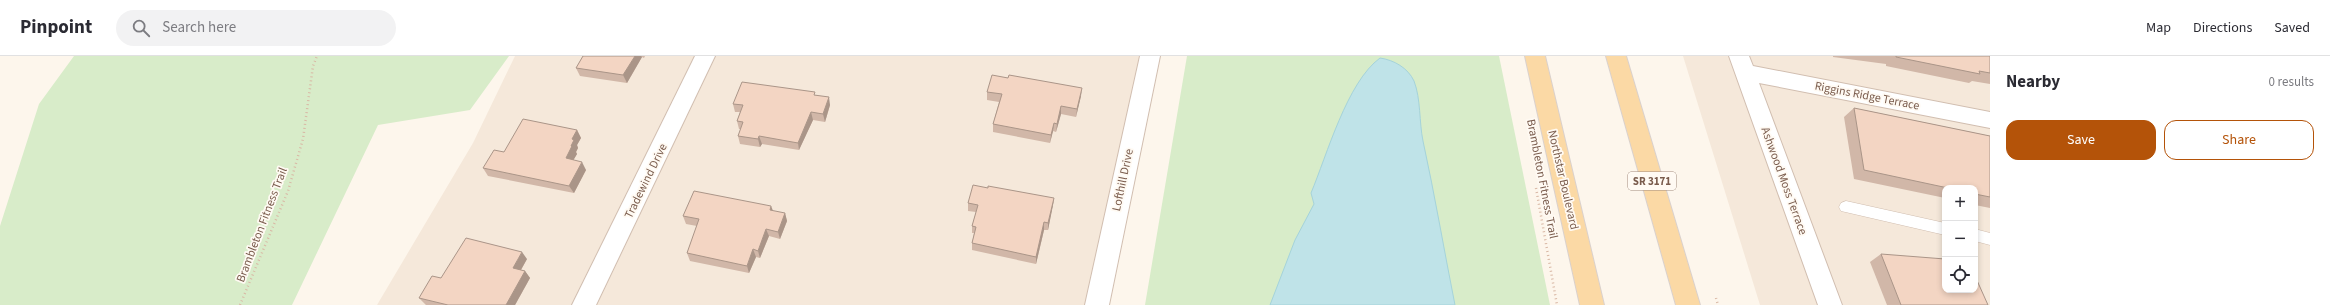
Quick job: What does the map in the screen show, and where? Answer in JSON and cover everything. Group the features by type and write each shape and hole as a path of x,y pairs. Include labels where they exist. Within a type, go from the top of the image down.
{"main road":[{"name":"Northstar Boulevard","path":"1535,56 1592,305"},
{"name":"SR 3171","path":"1616,56 1688,305"}],"street":[{"name":"Tradewind Drive","path":"584,305 705,56"},
{"name":"Lofthill Drive","path":"1097,305 1150,56"},
{"name":"Riggins Ridge Terrace","path":"1742,64 1990,120"},
{"name":"Ashwood Moss Terrace","path":"1742,64 1830,305"}],"lane":[{"path":"1846,207 1942,228"},
{"path":"1978,236 1990,239"}],"path":[{"name":"Brambleton Fitness Trail","path":"240,305 288,191 303,139 313,66 317,56"},
{"name":"Brambleton Fitness Trail","path":"1535,184 1557,305"}],"shaded area":[{"path":"515,56 1149,56 1092,305 377,305 473,143"},
{"path":"1683,56 1990,56 1990,305 1760,305"}],"green space":[{"path":"74,56 509,56 470,110 378,125 292,305 0,305 0,226 39,104"},
{"path":"1187,56 1499,56 1550,305 1145,305"}],"water":[{"path":"1380,58 1400,65 1408,72 1414,81 1419,103 1423,141 1455,305 1270,305 1295,240 1314,204 1311,193 1339,120 1358,84 1368,69"}],"building":[{"path":"583,56 635,56 623,75 576,68"},
{"path":"1896,56 1990,56 1990,73 1979,71 1980,74"},
{"path":"992,75 1008,78 1009,75 1082,88 1077,109 1061,106 1057,124 1054,123 1051,135 993,124 1002,94 987,92"},
{"path":"742,82 815,92 814,95 829,97 823,114 811,112 798,143 759,136 758,139 738,136 743,122 737,121 743,105 733,104"},
{"path":"1854,108 1990,136 1990,197 1978,195 1978,185 1942,185 1942,187 1864,170"},
{"path":"523,119 577,130 572,139 574,140 566,158 582,162 569,186 483,168 494,150 504,152"},
{"path":"973,185 988,188 988,186 1054,198 1048,223 1044,222 1036,257 972,243 976,227 972,226 978,205 968,203"},
{"path":"694,191 771,206 770,210 785,213 778,232 766,229 758,251 753,249 747,266 687,253 699,219 683,216"},
{"path":"466,238 522,252 513,268 525,271 506,305 448,305 419,298 432,276 441,278"},
{"path":"1881,254 1942,259 1942,293 1978,293 1978,283 1988,305 1901,305"}]}
